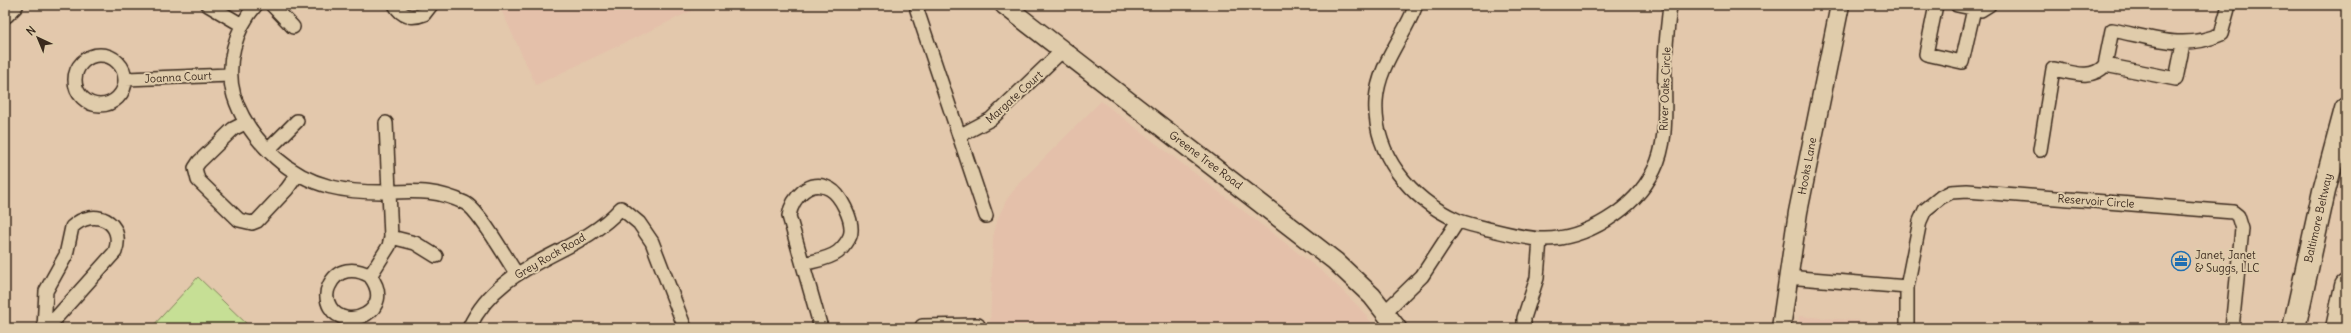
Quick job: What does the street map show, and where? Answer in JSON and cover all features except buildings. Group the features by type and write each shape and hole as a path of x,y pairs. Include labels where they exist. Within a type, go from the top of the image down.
{"highway":[{"name":"Baltimore Beltway","path":"2294,328 2324,191 2346,109"},
{"path":"2337,326 2346,286"},
{"path":"2291,328 2298,307"}],"street":[{"path":"5,14 14,5"},
{"path":"208,5 242,25"},
{"path":"256,5 242,25 233,53 230,75 235,98 245,123 268,150 297,175 330,188 389,192 437,192 467,204 478,217 516,273"},
{"path":"272,5 293,26"},
{"path":"395,5 403,14 409,17 424,14 431,5"},
{"name":"Greene Tree Road","path":"1004,5 1313,243 1356,280 1385,312 1397,328"},
{"name":"River Oaks Circle","path":"1416,5 1385,66 1376,100 1379,131 1390,161 1408,185 1429,204 1458,221 1540,239 1575,233 1608,219 1627,205 1654,169 1665,133 1665,67 1670,5"},
{"name":"Hooks Lane","path":"1781,328 1787,277 1798,212 1840,5"},
{"path":"1936,5 1926,54 1962,62 1974,9"},
{"path":"1957,5 1981,10 1989,5"},
{"path":"2040,150 2053,69 2087,75 2100,71 2105,65 2112,30 2183,44 2207,40 2221,34 2229,5"},
{"path":"917,10 986,216"},
{"path":"2105,65 2176,79 2183,44"},
{"name":"Margate Court","path":"959,136 991,120 1063,50"},
{"name":"Joanna Court","path":"126,79 230,75"},
{"path":"268,150 297,121"},
{"path":"245,123 233,129 199,162 196,168 198,180 239,220 252,223 257,221 287,189 297,175"},
{"path":"370,276 389,246 391,237 386,123"},
{"path":"803,264 838,252 848,240 851,232 843,204 829,188 820,186 803,190 790,206 789,216 821,328"},
{"name":"Reservoir Circle","path":"1907,328 1907,287 1920,222 1925,210 1941,197 1951,192 1968,191 2226,210 2238,216 2242,229 2232,328"},
{"name":"Grey Rock Road","path":"470,328 487,301 516,273 598,229 620,208 639,223 652,242 685,328"},
{"path":"44,328 46,291 66,255 72,227 87,217 102,218 116,232 119,243 115,252 47,328"},
{"path":"1385,312 1422,276 1458,221"},
{"path":"391,237 415,243 436,256"},
{"path":"1524,328 1524,318 1537,278 1540,239"},
{"path":"1787,277 1907,287"},
{"path":"922,328 922,326 978,325"}],"shaded area":[{"path":"499,5 704,5 536,85"},
{"path":"1101,101 1324,273 1359,307 1376,328 990,328 993,237 998,218 1007,199 1020,182"},
{"path":"1799,316 1887,323 1886,328 1798,328"}],"green space":[{"path":"198,277 251,328 234,328 230,325 227,328 151,328"}],"place":[{"name":"Janet, Janet & Suggs, LLC","path":"2181,261"}]}
